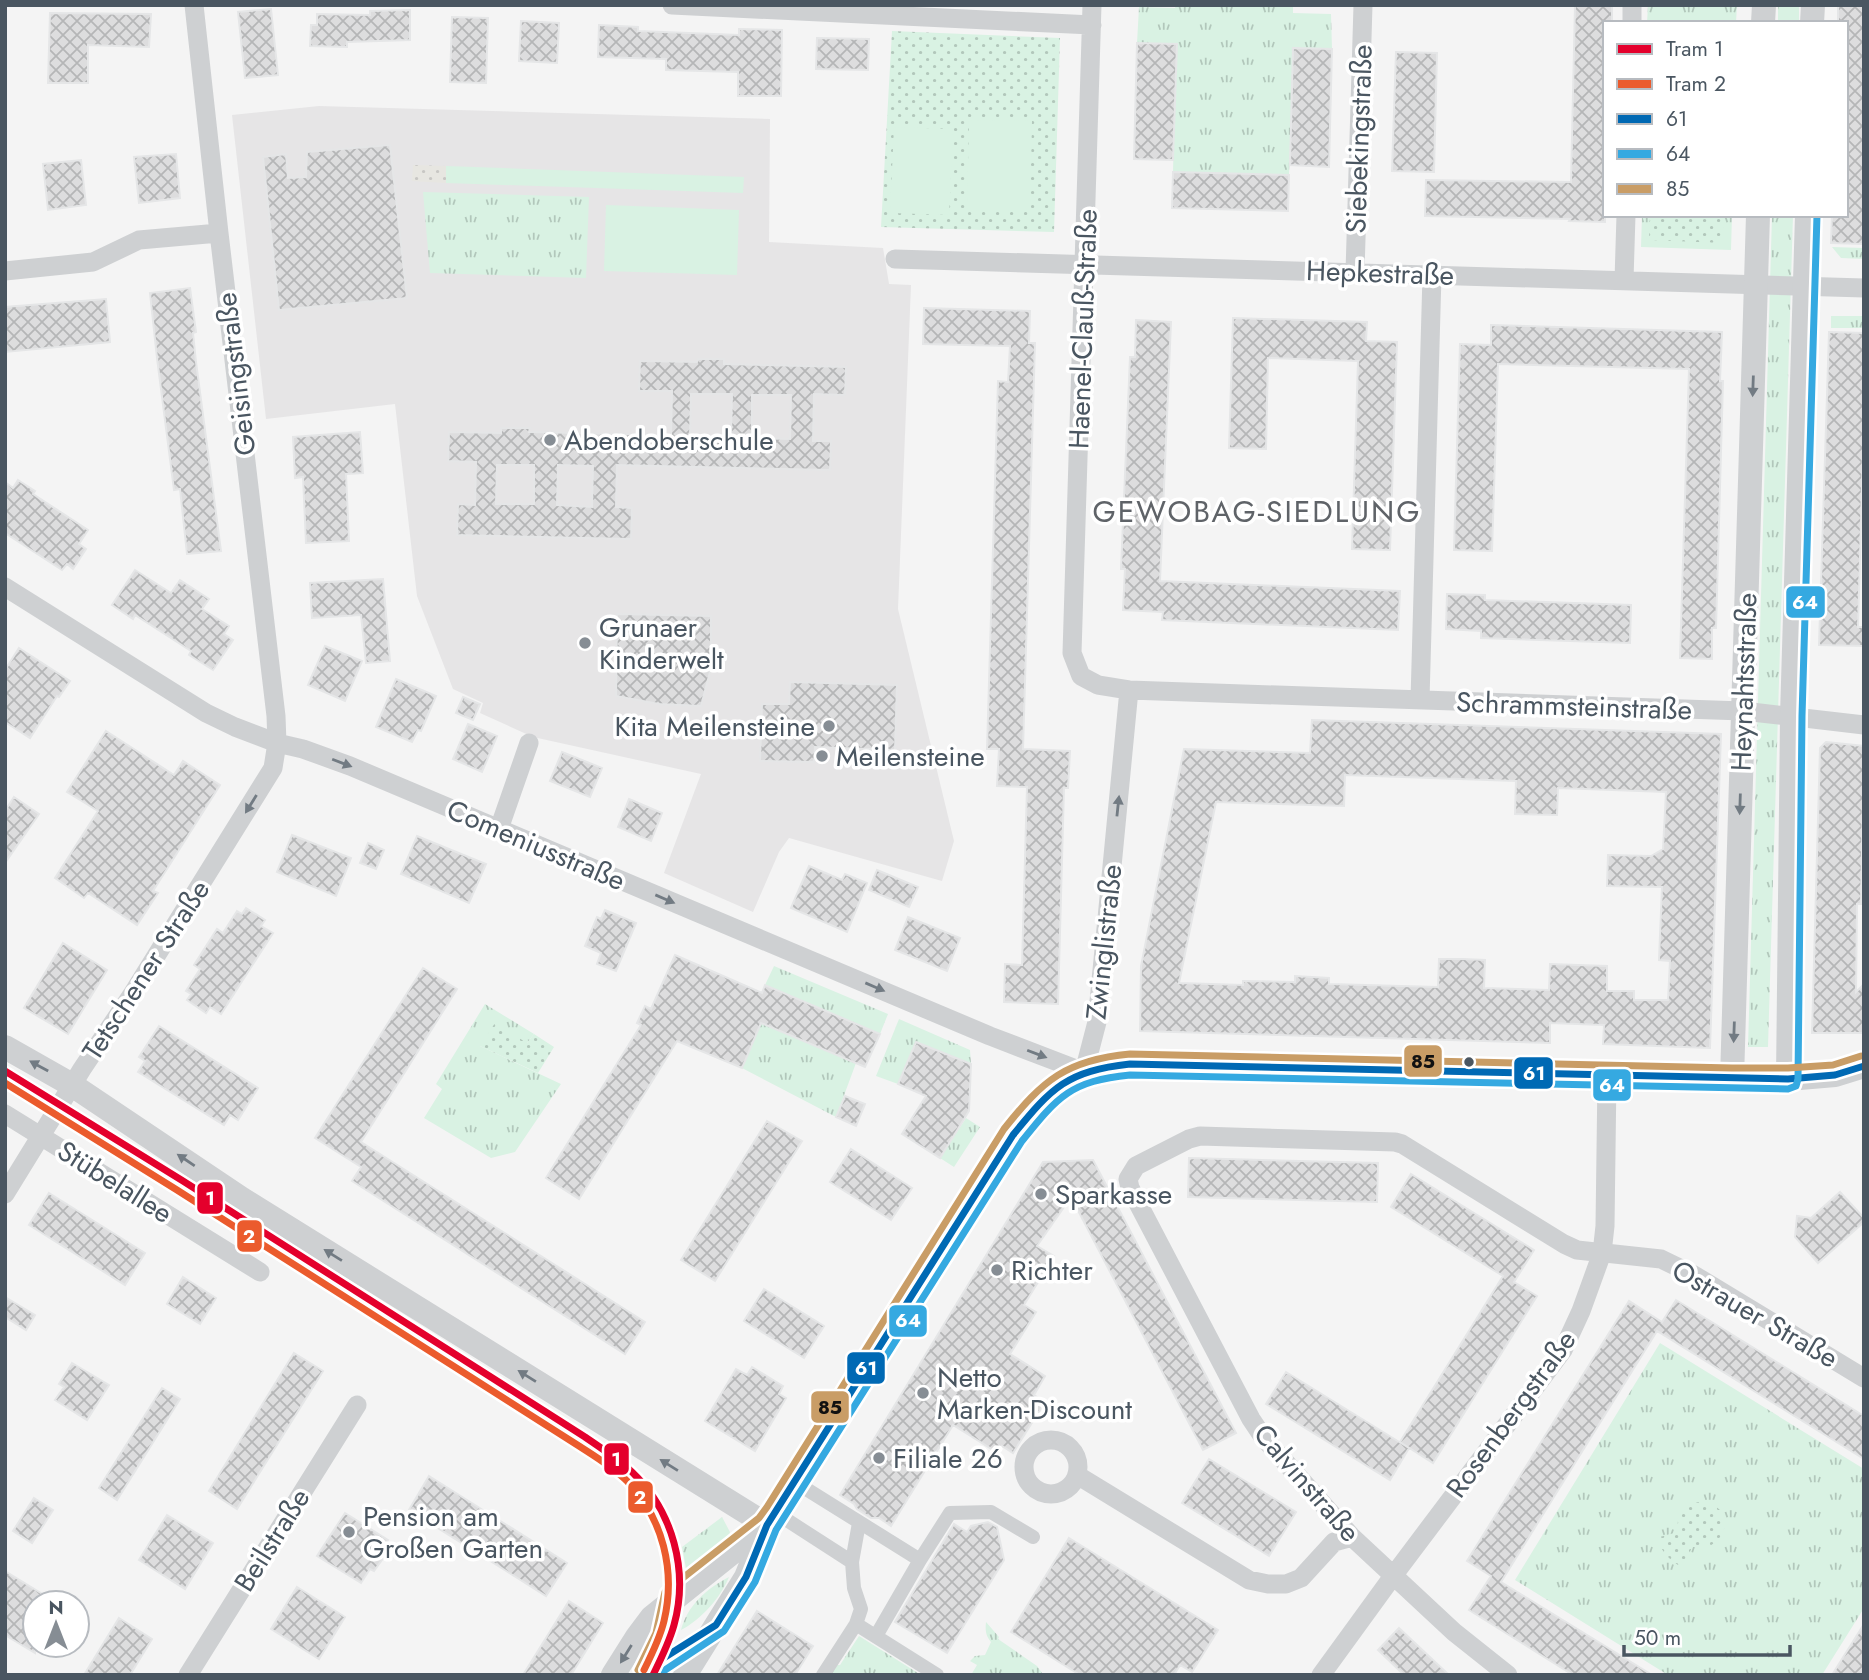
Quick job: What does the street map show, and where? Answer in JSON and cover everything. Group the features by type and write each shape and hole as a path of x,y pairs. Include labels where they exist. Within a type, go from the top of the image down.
{"street":[{"name":"Geisingstraße","path":"194,5 275,702 277,743"},
{"path":"672,5 1092,25"},
{"name":"Haenel-Clauß-Straße","path":"1072,653 1093,5"},
{"name":"Siebekingstraße","path":"1355,272 1363,5"},
{"path":"1624,280 1626,217"},
{"name":"Heynahtsstraße","path":"1732,1079 1758,217"},
{"name":"Heynahtsstraße","path":"1788,1079 1792,716 1807,217"},
{"path":"5,271 93,262 139,240 219,233"},
{"name":"Hepkestraße","path":"895,259 1864,288"},
{"path":"1420,700 1432,275"},
{"name":"Comeniusstraße","path":"5,587 206,713 235,727 350,766 990,1036 1084,1072"},
{"name":"Schrammsteinstraße","path":"1072,653 1081,676 1098,685 1129,690 1743,712 1864,725"},
{"name":"Zwinglistraße","path":"1084,1072 1097,1022 1129,690"},
{"name":"Tetschener Straße","path":"5,1194 273,768 277,743"},
{"path":"499,829 529,743"},
{"name":"Stübelallee","path":"5,1047 72,1084 243,1199 771,1519"},
{"path":"685,1675 746,1577 771,1519 1013,1135 1060,1083 1104,1066 1130,1065 1732,1079 1788,1079 1835,1075 1864,1066"},
{"name":"Rosenbergstraße","path":"1321,1675 1392,1576 1563,1350 1581,1311 1602,1253 1605,1226 1607,1076"},
{"name":"Stübelallee","path":"5,1114 261,1272"},
{"name":"Ostrauer Straße","path":"1131,1172 1136,1166 1200,1136 1395,1142 1564,1244 1577,1250 1661,1259 1693,1275 1864,1377"},
{"name":"Calvinstraße","path":"1131,1172 1128,1179 1130,1188 1251,1419 1263,1437 1352,1537 1392,1576 1454,1632 1508,1675"},
{"name":"Beilstraße","path":"188,1675 357,1405"},
{"path":"1077,1475 1249,1580 1286,1584 1301,1578 1334,1542 1352,1537"},
{"path":"795,1482 920,1560"},
{"path":"876,1636 950,1513 991,1512 1032,1537"},
{"path":"771,1519 852,1562"},
{"path":"613,1675 652,1617 771,1519"},
{"path":"823,1675 856,1624 861,1609 854,1588 852,1562 859,1523"},
{"path":"856,1624 937,1675"}],"shaded area":[{"path":"319,106 770,119 769,242 883,248 889,284 911,285 898,609 954,841 942,881 789,838 779,852 753,912 664,873 701,774 533,737 480,713 483,703 453,689 417,596 395,404 266,419 232,115"}],"green space":[{"path":"1176,5 1293,5 1293,13 1331,14 1332,49 1293,48 1289,175 1173,172 1176,45 1137,43 1139,7 1175,8"},
{"path":"1648,5 1737,5 1736,21 1647,21"},
{"path":"1778,5 1799,5 1799,21 1778,21"},
{"path":"892,31 1060,38 1054,232 881,227"},
{"path":"969,120 1032,121 1030,211 967,210"},
{"path":"894,127 953,129 949,215 890,213"},
{"path":"446,166 744,177 743,193 446,183"},
{"path":"423,192 589,197 586,278 430,273"},
{"path":"606,205 739,210 737,275 604,271"},
{"path":"1642,217 1732,217 1731,250 1641,247"},
{"path":"1650,217 1724,217 1723,243 1649,240"},
{"path":"1772,217 1793,217 1768,1047 1748,1047"},
{"path":"1832,247 1864,248 1864,259 1841,258"},
{"path":"1831,316 1864,316 1864,328 1831,328"},
{"path":"774,966 888,1014 880,1034 765,985"},
{"path":"485,1004 534,1034 527,1043 480,1046 561,1084 515,1152 491,1158 424,1118 442,1089 436,1084"},
{"path":"899,1019 970,1050 971,1064 916,1042 898,1084 876,1076"},
{"path":"495,1023 527,1043 534,1034 554,1047 538,1073 480,1046"},
{"path":"760,1023 856,1063 836,1117 742,1068"},
{"path":"966,1118 980,1127 954,1167 940,1158"},
{"path":"1660,1343 1864,1469 1864,1608 1822,1675 1668,1675 1515,1580"},
{"path":"1706,1501 1720,1510 1723,1516 1725,1521 1722,1533 1715,1543 1709,1546 1692,1547 1683,1568 1667,1556 1656,1538 1678,1532 1683,1509"},
{"path":"722,1517 730,1532 729,1536 690,1569 686,1568 682,1547"},
{"path":"729,1577 710,1607 681,1630 693,1605"},
{"path":"986,1622 998,1639 1037,1666 1041,1675 971,1675 977,1665 970,1661 975,1656 985,1655 991,1642 986,1633"},
{"path":"859,1636 921,1675 830,1675"}],"sand":[{"path":"413,165 446,166 446,183 412,181"}],"building":[{"path":"1575,5 1612,5 1612,21 1603,21 1605,222 1425,216 1426,180 1571,182"},
{"path":"1838,5 1864,5 1864,244 1831,243 1832,217 1848,217 1848,21 1838,21"},
{"path":"271,9 278,75 245,78 238,12"},
{"path":"410,10 410,40 347,42 347,47 310,46 311,25 317,25 317,14 370,15 370,11"},
{"path":"50,13 151,14 149,47 88,45 88,83 48,83"},
{"path":"452,17 488,18 486,83 450,82"},
{"path":"521,21 559,23 557,63 519,61"},
{"path":"599,25 638,27 638,31 739,35 739,29 782,30 781,96 738,96 738,72 666,70 666,59 598,57"},
{"path":"817,38 869,39 868,70 816,69"},
{"path":"1137,43 1177,44 1173,160 1134,159"},
{"path":"1293,48 1332,49 1329,167 1290,165"},
{"path":"1396,52 1437,53 1434,172 1392,171"},
{"path":"390,145 407,298 279,310 263,157 286,154 288,178 306,177 307,152"},
{"path":"176,154 180,198 139,203 134,157"},
{"path":"81,160 86,205 48,210 43,164"},
{"path":"1173,172 1289,175 1288,211 1172,208"},
{"path":"190,288 196,332 193,333 196,362 221,551 187,554 180,489 174,490 150,293"},
{"path":"106,299 110,342 5,352 5,307"},
{"path":"924,308 1030,311 1029,343 1035,343 1023,749 1070,751 1068,788 1064,788 1058,1004 1004,1002 1005,964 1022,965 1027,787 997,786 999,749 987,749 998,381 1008,382 1010,346 923,344"},
{"path":"1233,318 1367,322 1366,341 1397,342 1390,550 1352,549 1358,361 1268,358 1266,449 1229,448"},
{"path":"1136,320 1171,322 1160,581 1400,591 1398,630 1162,620 1163,612 1123,610 1125,569 1121,569 1130,357 1135,357"},
{"path":"1491,325 1722,332 1716,628 1712,628 1712,659 1680,658 1689,369 1498,364 1492,551 1454,550 1460,344 1491,345"},
{"path":"1829,332 1864,333 1858,627 1864,627 1864,646 1819,645"},
{"path":"698,359 724,359 724,364 846,367 845,395 814,394 813,441 831,441 830,470 617,465 616,507 632,508 631,539 457,535 458,504 475,505 476,462 448,461 449,432 501,433 501,428 530,428 529,432 671,435 672,391 639,391 640,361 697,362","holes":["691,394 732,394 731,436 690,436","752,395 791,395 790,439 752,438","497,465 534,465 534,504 496,504","558,465 593,466 592,507 557,505"]},
{"path":"360,432 363,473 346,474 349,541 306,543 303,477 295,478 293,437"},
{"path":"18,480 35,491 33,494 88,530 79,544 86,549 73,569 67,564 62,570 5,533 5,482 13,488"},
{"path":"135,570 171,593 180,580 209,599 202,609 229,626 224,634 233,640 213,670 189,655 191,651 135,615 133,619 112,605"},
{"path":"383,579 390,661 366,663 361,615 312,618 310,583"},
{"path":"1447,594 1485,595 1485,600 1631,605 1630,643 1481,638 1481,631 1446,629"},
{"path":"617,614 711,616 711,668 701,706 659,704 616,696"},
{"path":"325,646 362,661 345,701 308,685"},
{"path":"19,648 70,681 30,738 5,722 5,670"},
{"path":"396,679 436,696 421,731 418,730 412,742 376,727"},
{"name":"Kita Meilensteine","path":"790,682 897,685 895,750 815,747 814,762 760,761 762,704 789,704"},
{"path":"463,697 480,704 473,720 456,713"},
{"path":"1312,720 1721,734 1710,1048 1603,1044 1604,1025 1550,1023 1550,1043 1140,1031 1141,966 1184,749 1310,753","holes":["1345,775 1516,781 1515,814 1557,815 1558,788 1666,792 1663,849 1651,856 1608,855 1607,886 1662,887 1659,960 1670,961 1668,1000 1634,1000 1634,991 1607,991 1607,966 1550,964 1549,990 1484,988 1485,960 1463,959 1439,959 1438,987 1329,984 1329,978 1295,976 1295,982 1243,981 1243,985 1179,983 1216,802 1344,806"]},
{"path":"468,724 497,736 482,772 453,759"},
{"path":"106,731 174,775 183,761 220,785 153,891 158,893 137,925 88,893 84,898 55,878 98,811 67,792"},
{"path":"1826,742 1864,746 1861,904 1857,904 1856,992 1864,984 1864,1033 1812,1033 1820,748"},
{"path":"562,752 602,768 590,797 550,781"},
{"path":"14,797 39,814 5,863 5,811"},
{"path":"629,799 662,813 651,841 618,827"},
{"path":"292,835 351,858 336,896 277,872"},
{"path":"417,836 486,864 469,903 401,874"},
{"path":"368,843 384,850 376,869 360,863"},
{"path":"809,866 842,880 845,874 867,883 847,932 791,908"},
{"path":"877,870 918,887 909,907 869,890"},
{"path":"246,908 265,920 261,926 273,933 221,1014 210,1007 206,1013 187,1000 191,994 186,991 200,969 194,965 217,929 223,933 237,911 242,914"},
{"path":"605,910 636,923 616,971 597,964 601,953 585,946 597,917 601,919"},
{"path":"908,917 960,938 947,971 895,950"},
{"path":"63,943 107,970 68,1034 24,1008"},
{"path":"675,955 762,993 765,985 880,1034 865,1067 761,1023 742,1068 677,1041 579,1199 546,1178 641,1025 637,1023 645,1006 651,1009"},
{"path":"423,968 457,989 361,1142 645,1322 625,1354 352,1181 361,1167 315,1138"},
{"path":"159,1026 258,1088 238,1120 230,1115 224,1125 138,1072 145,1061 139,1057"},
{"path":"916,1042 971,1064 969,1111 940,1158 902,1134 926,1096 898,1084"},
{"path":"845,1096 865,1104 856,1126 836,1117"},
{"path":"767,1121 802,1141 715,1281 681,1260"},
{"path":"851,1149 912,1188 891,1220 830,1182"},
{"path":"1189,1158 1378,1163 1377,1202 1188,1197"},
{"path":"1093,1160 1236,1433 1203,1450 1071,1197 1037,1246 1054,1256 1024,1305 1036,1312 1010,1354 1045,1376 1034,1395 1045,1402 1013,1453 1002,1446 998,1453 953,1425 891,1526 857,1509 840,1495 1043,1162"},
{"path":"1411,1174 1534,1250 1514,1282 1537,1296 1433,1463 1400,1442 1503,1276 1391,1207"},
{"path":"1840,1192 1864,1218 1864,1222 1818,1263 1795,1237 1797,1216 1811,1218"},
{"path":"49,1193 145,1253 125,1285 29,1225"},
{"path":"183,1277 216,1298 200,1324 167,1304"},
{"path":"764,1289 824,1326 804,1358 744,1321"},
{"path":"5,1297 35,1315 26,1330 5,1317"},
{"path":"1676,1300 1864,1416 1864,1459 1657,1331 1501,1582 1652,1675 1573,1675 1469,1610 1491,1576 1467,1561 1629,1301 1662,1322"},
{"path":"294,1353 323,1371 237,1509 209,1491"},
{"path":"72,1363 109,1385 87,1420 55,1400 64,1387 59,1384"},
{"path":"752,1367 783,1386 779,1394 786,1398 755,1451 705,1421 736,1369 747,1375"},
{"path":"1286,1372 1409,1448 1390,1480 1266,1404"},
{"path":"162,1388 180,1399 117,1500 99,1488"},
{"path":"1209,1459 1296,1512 1269,1556 1182,1503"},
{"path":"429,1476 567,1563 546,1596 409,1510"},
{"path":"34,1498 53,1510 32,1543 13,1531"},
{"path":"345,1513 388,1540 379,1554 384,1557 374,1571 370,1569 361,1583 317,1556"},
{"path":"167,1515 213,1543 185,1589 139,1560"},
{"path":"988,1522 997,1527 1004,1560 947,1653 895,1622 954,1524 967,1532 971,1526"},
{"path":"1069,1538 1218,1630 1192,1672 1180,1665 1174,1675 1080,1675 1011,1632"},
{"path":"5,1571 34,1589 21,1589 21,1645 5,1635"},
{"path":"297,1587 345,1617 319,1659 271,1629"},
{"path":"569,1601 603,1623 571,1675 523,1675"},
{"path":"757,1611 813,1646 795,1675 717,1675"},
{"path":"119,1618 152,1639 130,1675 84,1675"},
{"path":"1864,1624 1864,1675 1832,1675"},
{"path":"1399,1628 1449,1675 1404,1675 1378,1650"}],"tram line":[{"name":"1","path":"5,1071 585,1437 632,1472 658,1505 674,1543 678,1563 680,1584 674,1625 653,1675"},
{"name":"2","path":"5,1083 579,1446 622,1476 650,1511 664,1546 667,1564 664,1621 644,1670"}],"transit line":[{"name":"64","path":"660,1675 724,1631 755,1582 776,1530 1022,1141 1067,1093 1093,1082 1130,1075 1788,1089 1796,1086 1802,716 1817,217"},
{"name":"85","path":"638,1670 656,1633 665,1592 759,1518 1004,1129 1044,1085 1072,1067 1089,1061 1130,1054 1732,1068 1833,1065 1861,1056"},
{"name":"61","path":"647,1675 654,1664 716,1625 746,1577 767,1525 1013,1135 1062,1084 1091,1071 1130,1064 1788,1079 1835,1075 1864,1066"}],"place":[{"name":"Abendoberschule","path":"550,440"},
{"name":"Grunaer Kinderwelt","path":"585,643"},
{"name":"Kita Meilensteine","path":"829,726"},
{"name":"Meilensteine","path":"822,756"},
{"name":"Sparkasse","path":"1041,1194"},
{"name":"Richter","path":"997,1270"},
{"name":"Netto Marken-Discount","path":"923,1393"},
{"name":"Filiale 26","path":"879,1458"},
{"name":"Pension am Großen Garten","path":"349,1532"}],"district":[{"name":"GEWOBAG-SIEDLUNG","path":"1257,511"}]}
